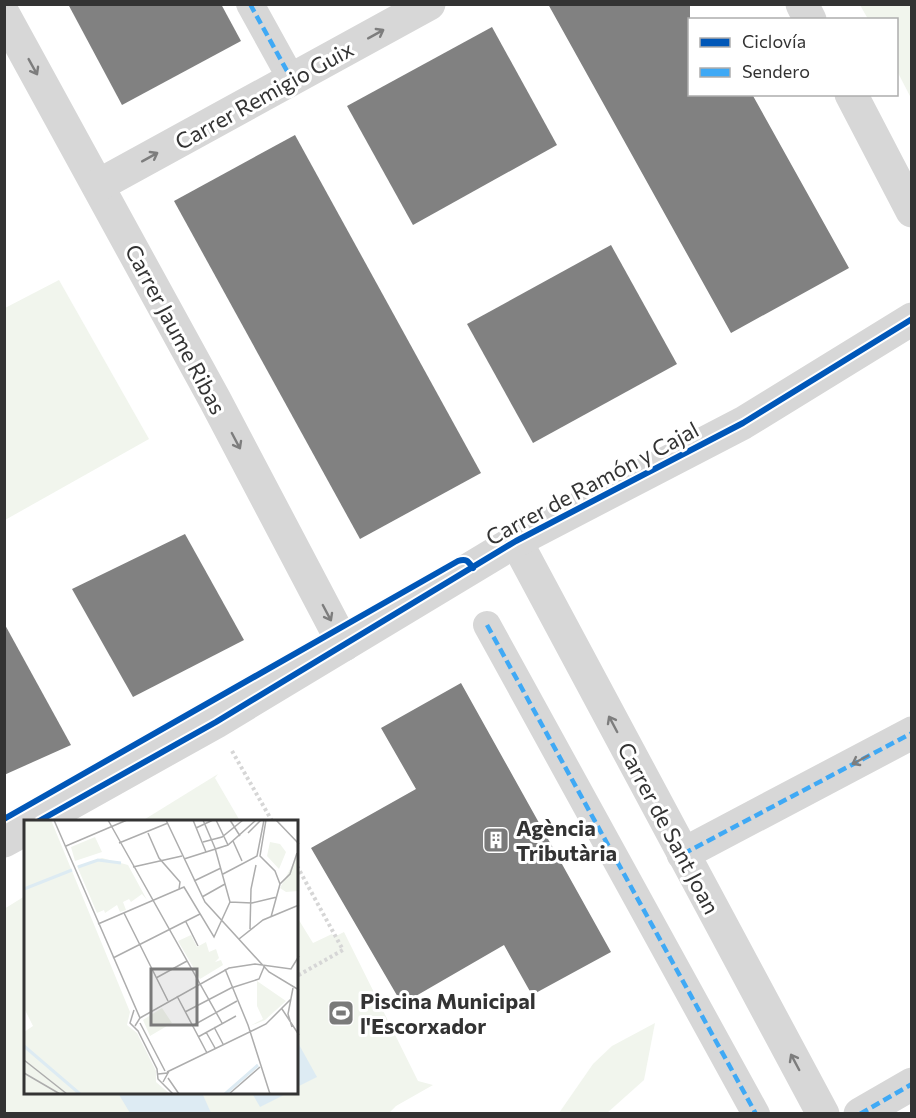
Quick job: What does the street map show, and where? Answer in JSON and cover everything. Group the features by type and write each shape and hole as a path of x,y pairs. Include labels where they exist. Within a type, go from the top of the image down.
{"street":[{"path":"250,4 292,80"},
{"name":"Carrer Remigio Guix","path":"99,185 429,4"},
{"path":"802,4 809,18"},
{"name":"Carrer Jaume Ribas","path":"4,15 99,185 344,645"},
{"path":"852,96 912,211"},
{"name":"Carrer de Ramón y Cajal","path":"41,820 216,722 516,541 743,423 912,319"},
{"name":"Carrer de Sant Joan","path":"516,541 823,1113"},
{"path":"487,625 756,1113"},
{"path":"682,854 912,733"},
{"path":"4,840 24,830"},
{"path":"860,1113 912,1084"}],"path":[{"path":"216,722 271,820"},
{"path":"298,869 344,950 298,975"}],"shaded area":[{"path":"860,5 911,5 911,98 898,73 898,18 867,18"},
{"path":"59,280 149,439 5,520 5,308"},
{"path":"218,774 215,778 239,820 144,820"},
{"name":"Piscina Municipal l'Escorxador","path":"24,897 24,1094 298,1094 298,919 313,943 332,934 334,937 344,932 418,1081 433,1085 396,1106 389,1113 5,1113 4,909"},
{"path":"655,1023 644,1080 607,1113 559,1113 593,1064 612,1046"},
{"path":"298,1043 317,1077 298,1086"},
{"path":"119,1094 204,1094 211,1113 130,1113"},
{"path":"253,1094 286,1094 260,1107"}],"building":[{"path":"68,4 221,4 241,41 122,105"},
{"path":"548,4 690,4 688,96 753,96 849,268 731,333"},
{"path":"492,27 557,145 413,225 347,106"},
{"path":"295,135 481,473 360,539 174,201"},
{"path":"611,245 677,364 533,443 467,324"},
{"path":"185,534 244,640 133,697 72,589"},
{"path":"4,623 71,745 4,775"},
{"path":"461,683 611,952 532,995 504,945 402,1004 311,848 416,789 381,728"}],"marked path":[{"path":"250,4 292,80"},
{"path":"487,625 756,1114"},
{"path":"683,854 912,733"},
{"path":"860,1114 912,1084"}],"cycle path":[{"path":"41,820 216,722 516,541 743,423 912,319"},
{"path":"4,819 458,561 467,561 473,568"}],"place":[{"name":"Agència Tributària","path":"496,840"},
{"name":"Piscina Municipal l'Escorxador","path":"341,1013"}]}
